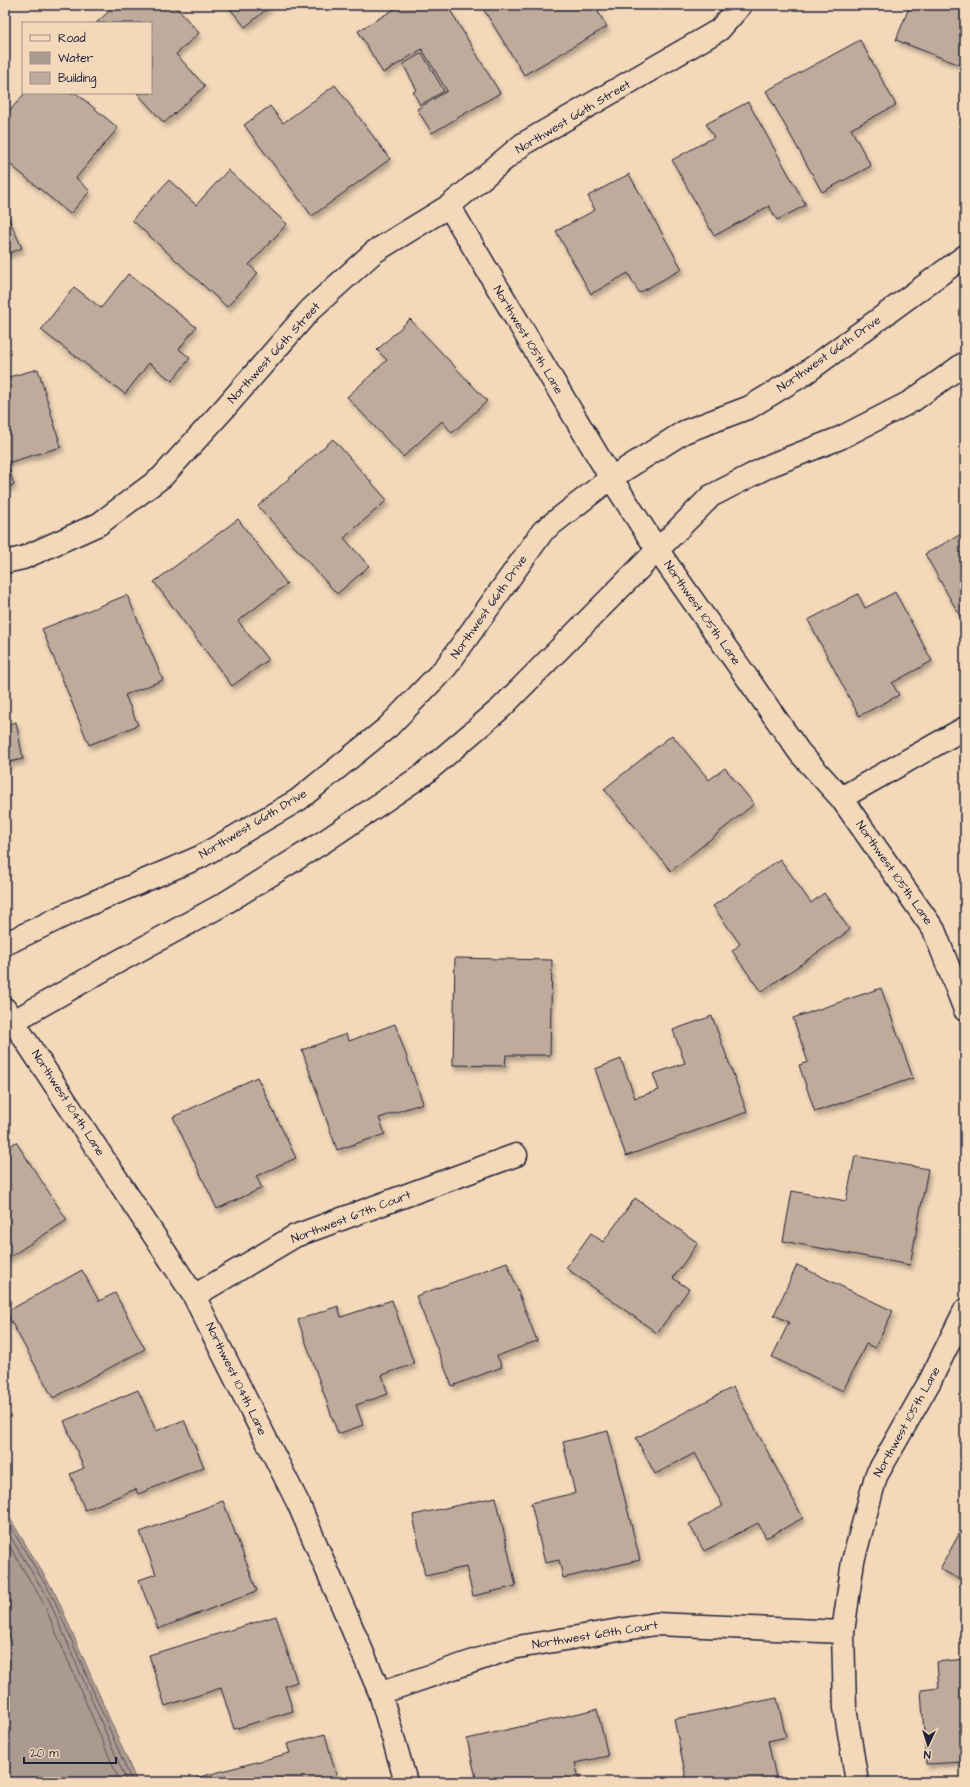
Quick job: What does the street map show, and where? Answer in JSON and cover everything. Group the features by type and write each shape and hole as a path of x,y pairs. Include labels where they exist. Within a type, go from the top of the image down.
{"street":[{"name":"Northwest 66th Street","path":"5,562 23,558 100,524 162,477 224,409 310,310 374,252 449,206 523,144 719,30 741,5"},
{"name":"Northwest 105th Lane","path":"449,206 611,478 658,551 800,753 841,798 934,930 965,1010"},
{"name":"Northwest 66th Drive","path":"5,944 80,908 200,857 298,800 388,727 446,667 543,530 611,478 684,432 750,407 804,374 965,256"},
{"path":"8,1019 112,965 222,905 325,841 424,774 501,708 711,496 771,465 840,438 912,401 965,362"},
{"path":"841,798 965,728"},
{"name":"Northwest 104th Lane","path":"8,1019 194,1296 298,1505 380,1693 406,1782"},
{"name":"Northwest 67th Court","path":"194,1296 295,1236 516,1155"},
{"name":"Northwest 105th Lane","path":"857,1782 845,1708 843,1632 853,1561 876,1476 930,1382 965,1310"},
{"name":"Northwest 68th Court","path":"380,1693 512,1648 655,1624 843,1632"}],"water":[{"path":"5,1510 56,1595 137,1782 5,1782"}],"building":[{"path":"116,5 174,5 199,33 176,54 205,86 164,123 138,94 152,94 152,22 97,22"},
{"path":"227,5 272,5 245,27"},
{"path":"401,5 447,5 500,93 432,133 417,109 447,91 422,49 383,73 358,31"},
{"path":"481,5 594,5 607,27 524,75"},
{"path":"910,5 965,5 965,67 896,40"},
{"path":"860,40 896,105 851,129 871,166 822,192 766,91"},
{"path":"422,53 444,91 420,105 413,92 417,90 403,64"},
{"path":"335,85 390,159 312,216 244,125 270,106 283,123"},
{"path":"24,94 77,94 118,128 76,178 90,191 70,214 5,160 5,116"},
{"path":"748,102 806,205 777,220 769,206 714,236 672,160 714,137 706,124"},
{"path":"228,170 287,224 249,265 258,273 227,307 132,220 169,180 196,205"},
{"path":"629,174 682,269 639,293 628,273 591,294 556,231 595,210 588,196"},
{"path":"5,210 22,248 5,255"},
{"path":"128,274 196,327 179,349 190,358 172,381 149,363 125,394 41,330 74,287 101,308"},
{"path":"410,319 487,401 452,433 442,421 403,457 347,397 387,360 377,350"},
{"path":"38,369 61,447 7,463 14,485 5,487 5,378"},
{"path":"333,439 387,500 344,538 369,566 337,594 258,506"},
{"path":"238,519 287,584 238,621 268,660 232,686 154,582"},
{"path":"965,532 965,625 925,554"},
{"path":"895,592 932,661 892,683 899,695 859,716 808,620 858,594 865,608"},
{"path":"127,595 163,680 125,695 138,725 89,745 42,629"},
{"path":"16,722 23,759 5,763 5,725"},
{"path":"672,735 709,780 725,768 754,804 671,871 604,789"},
{"path":"780,859 811,903 824,893 850,930 761,992 732,951 740,944 713,906"},
{"path":"455,958 552,960 550,1055 506,1055 505,1066 453,1065"},
{"path":"881,988 913,1078 815,1112 799,1065 808,1062 793,1018"},
{"path":"712,1016 747,1112 626,1156 595,1069 621,1059 635,1098 659,1090 653,1074 685,1063 673,1030"},
{"path":"395,1024 423,1103 379,1118 385,1134 337,1150 302,1050 346,1034 349,1041"},
{"path":"257,1077 296,1158 256,1176 262,1188 217,1209 173,1117"},
{"path":"16,1142 67,1220 5,1260 5,1149"},
{"path":"855,1156 928,1169 910,1265 783,1241 792,1191 846,1201"},
{"path":"635,1198 698,1243 673,1278 689,1289 657,1333 566,1268 591,1233 603,1242"},
{"path":"507,1262 537,1341 497,1356 502,1367 452,1386 416,1296"},
{"path":"797,1265 893,1311 875,1348 866,1344 843,1391 772,1357 789,1322 774,1315"},
{"path":"82,1270 99,1301 115,1293 145,1349 53,1398 6,1312"},
{"path":"392,1300 414,1364 382,1375 388,1394 356,1405 363,1425 338,1434 298,1320 338,1306 341,1317"},
{"path":"733,1387 803,1518 766,1538 758,1523 704,1551 689,1524 723,1506 695,1453 655,1474 636,1438"},
{"path":"138,1390 156,1431 184,1420 204,1467 138,1494 136,1489 85,1510 70,1474 84,1468 64,1421"},
{"path":"608,1431 640,1560 563,1578 559,1560 545,1563 531,1503 575,1493 563,1442"},
{"path":"496,1497 516,1586 473,1596 466,1567 425,1576 413,1515"},
{"path":"223,1501 257,1591 158,1629 139,1580 156,1574 140,1532"},
{"path":"965,1523 965,1582 940,1569"},
{"path":"276,1616 297,1682 285,1686 293,1711 234,1729 221,1688 165,1706 149,1655"},
{"path":"965,1659 964,1762 926,1764 921,1690 939,1688 937,1662"},
{"path":"777,1698 786,1737 768,1741 777,1782 687,1782 674,1719"},
{"path":"597,1709 608,1756 575,1763 580,1782 477,1782 467,1739"},
{"path":"325,1734 338,1782 197,1782 196,1778 290,1753 287,1744"}]}
